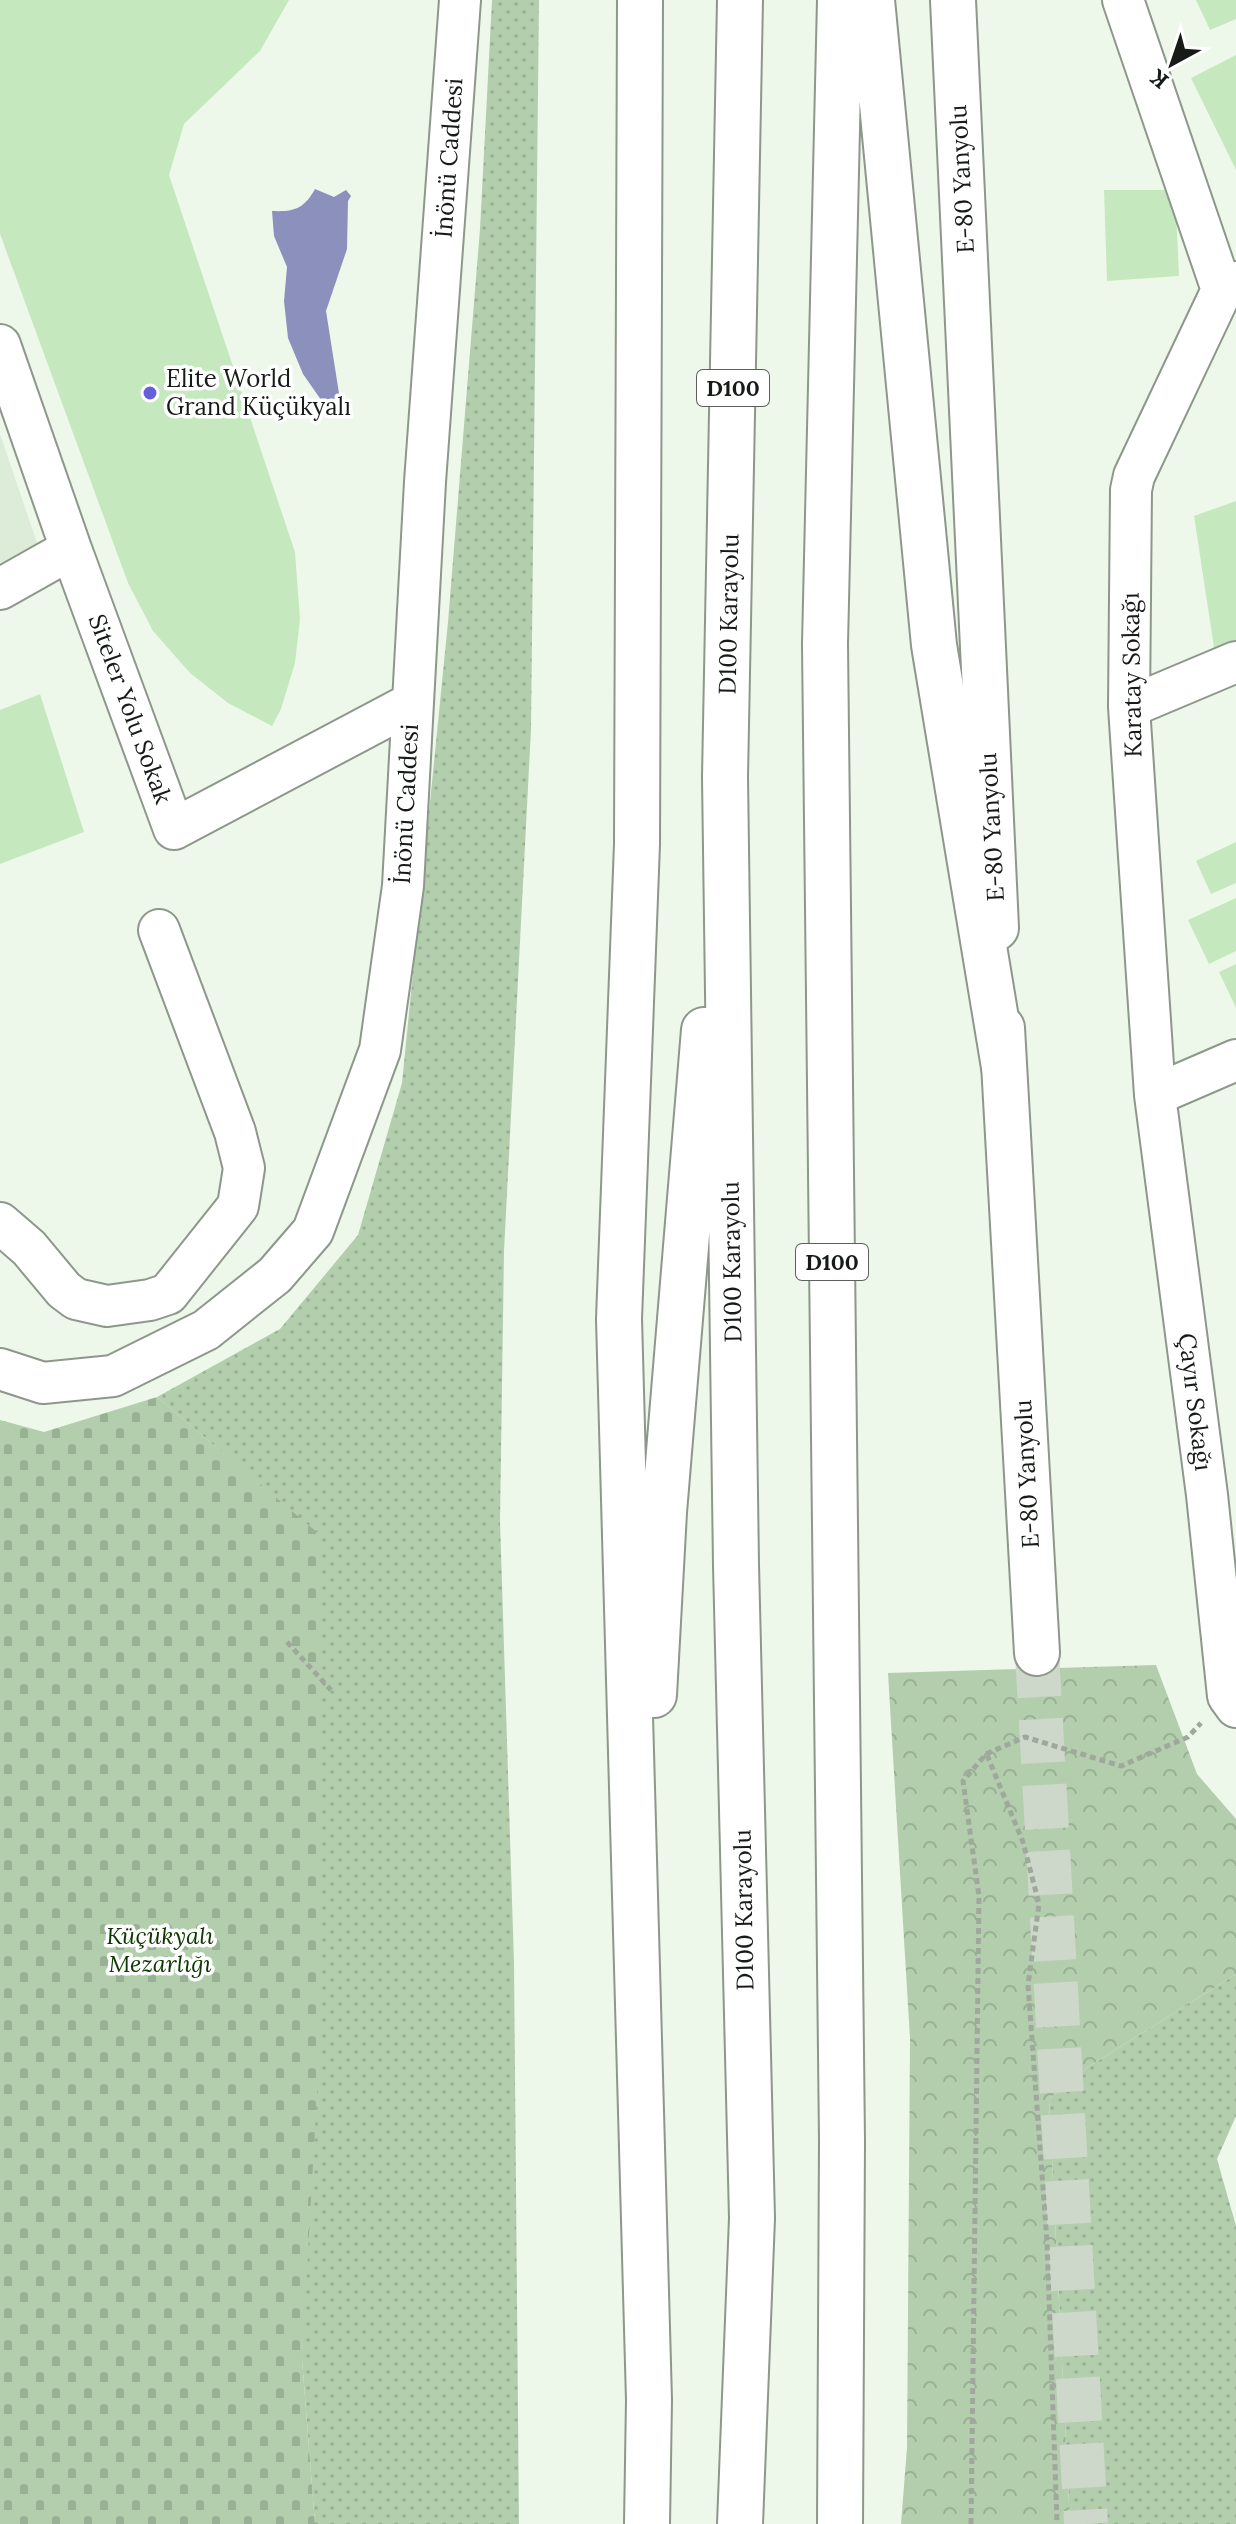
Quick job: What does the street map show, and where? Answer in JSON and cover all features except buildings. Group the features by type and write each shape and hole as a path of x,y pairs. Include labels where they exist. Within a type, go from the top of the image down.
{"main road":[{"path":"640,0 637,844 619,1319 649,2400 647,2524"},
{"name":"D100 Karayolu","path":"740,0 725,777 736,1565 752,2218 740,2524"},
{"name":"D100","path":"840,0 825,644 842,2141 840,2524"},
{"path":"872,0 934,645 1004,1067"},
{"name":"E-80 Yanyolu","path":"953,0 1004,1067 1037,1653"},
{"path":"637,2005 664,1512 725,777"}],"street":[{"name":"İnönü Caddesi","path":"0,1369 43,1383 113,1376 159,1356 206,1330 275,1275 313,1231 380,1050 403,886 412,703 460,0"},
{"path":"1123,0 1229,286"},
{"name":"Karatay Sokağı","path":"1155,1095 1129,707 1131,490 1229,286"},
{"path":"0,345 71,549 0,589"},
{"name":"Siteler Yolu Sokak","path":"71,549 174,829 412,703"},
{"path":"1129,707 1236,662"},
{"path":"0,1223 29,1248 64,1290 76,1299 107,1306 150,1300 168,1294 238,1206 244,1168 235,1132 159,930"},
{"path":"1155,1095 1236,1060"},
{"name":"Çayır Sokağı","path":"1155,1095 1221,1486 1232,1702"}],"path":[{"path":"287,1642 331,1690"},
{"path":"971,2524 979,1896 963,1781 986,1754 1025,1737 1121,1766 1188,1737 1232,1702"},
{"path":"986,1754 1023,1842 1039,1904 1028,1985 1047,2242 1057,2524"}],"shaded area":[{"path":"0,434 37,543 0,563"}],"green space":[{"path":"492,0 539,0 531,729 504,1251 500,1521 514,1963 519,2524 315,2524 302,2359 319,1699 319,1535 157,1397 280,1329 358,1235 402,1083 448,622 480,229"},
{"name":"Küçükyalı Mezarlığı","path":"157,1397 319,1534 320,2039 302,2359 315,2524 0,2524 0,1420 44,1432"},
{"path":"1156,1665 1197,1774 1236,1819 1236,1974 1088,2067 1049,2099 1070,2524 901,2524 907,2448 910,2039 888,1673"},
{"path":"1236,1974 1236,2116 1217,2159 1236,2226 1236,2524 1070,2524 1049,2099 1088,2067"}],"water":[{"path":"315,189 334,197 346,190 351,196 348,201 347,249 326,311 341,406 326,407 303,374 288,338 284,301 287,267 274,236 272,211 298,208"}],"tunnel":[{"path":"1037,1653 1086,2524"}],"place":[{"name":"Elite World Grand Küçükyalı","path":"150,393"}]}
